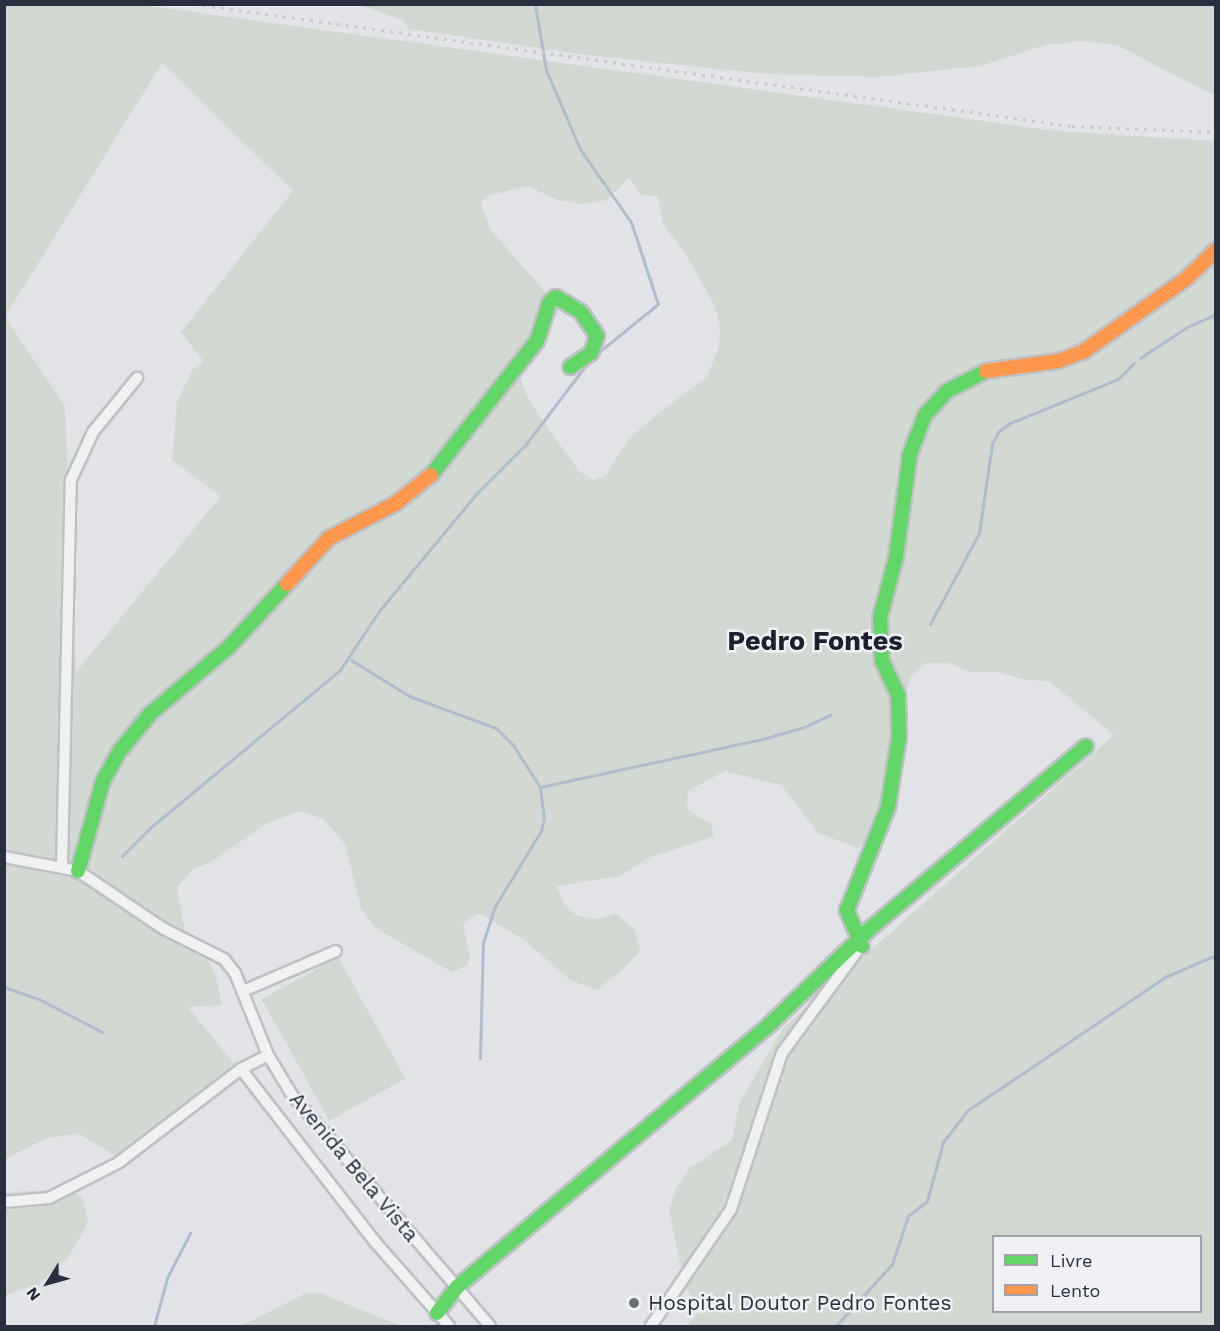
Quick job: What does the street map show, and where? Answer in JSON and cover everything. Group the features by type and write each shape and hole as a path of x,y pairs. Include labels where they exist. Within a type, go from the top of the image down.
{"street":[{"path":"860,943 847,910 888,807 899,737 898,695 882,661 880,618 896,556 910,454 925,416 947,391 980,372 1058,361 1083,352 1187,278 1215,250"},
{"path":"78,871 103,781 119,752 150,714 229,647 329,538 395,504 437,470 537,341 549,303 556,297 581,312 596,331 591,353 570,367"},
{"path":"62,866 71,480 93,432 136,378"},
{"path":"651,1326 731,1209 782,1053 872,927 1086,746"},
{"name":"Avenida Bela Vista","path":"4,857 62,866 78,871 164,929 224,959 243,991 268,1055 319,1131 490,1326"},
{"path":"437,1313 457,1287 770,1024 860,943"},
{"path":"243,991 336,951"},
{"path":"4,1202 49,1198 118,1163 241,1069 268,1055"},
{"name":"Avenida Bela Vista","path":"241,1069 376,1243 449,1326"}],"shaded area":[{"path":"5,5 142,5 1056,131 1215,141 1215,1326 686,1326 701,1310 685,1286 669,1209 676,1189 690,1168 732,1140 740,1102 783,1028 1114,735 1049,681 1026,680 997,672 971,672 948,663 925,663 911,676 902,703 882,813 870,838 858,848 818,833 781,785 725,771 688,791 687,810 712,824 713,837 650,857 620,876 556,886 565,906 578,916 598,919 616,914 634,929 640,950 626,967 597,990 570,980 524,940 478,913 463,924 470,956 467,965 452,972 377,929 361,909 345,844 323,819 301,811 267,823 211,862 193,869 177,887 186,939 206,957 216,975 222,1005 188,1007 238,1069 182,1105 116,1156 78,1133 45,1139 5,1159","holes":["162,63 293,191 181,332 204,362 192,370 177,403 172,460 221,496 76,672 65,406 5,317","629,178 641,195 658,196 663,224 685,253 714,304 720,325 719,347 707,377 655,416 628,440 605,476 593,480 579,471 552,434 528,399 521,380 523,358 560,309 490,229 481,202 490,195 527,186 558,200 584,204 607,200"]},
{"path":"360,5 1215,5 1215,96 1117,45 1083,41 1045,45 980,66 877,77 767,74 586,55 409,29 403,20"},
{"path":"338,957 405,1079 329,1121 262,999"},
{"path":"73,1190 82,1198 88,1222 69,1257 39,1284 5,1295 4,1192"},
{"path":"306,1293 320,1293 401,1326 241,1326"}],"waterway":[{"path":"52,4 65,4"},
{"path":"535,4 546,70 580,149 631,222 658,304 599,352"},
{"path":"1140,358 1187,327 1216,314"},
{"path":"930,624 979,533 992,444 998,432 1010,423 1118,379 1134,363"},
{"path":"122,856 151,827 340,670 379,611 477,493 526,444 586,365"},
{"path":"351,660 409,696 496,728 513,745 540,787 544,818 541,831 495,906 483,942 480,1058"},
{"path":"540,787 766,738 802,728 830,715"},
{"path":"836,1326 892,1264 908,1216 927,1201 943,1142 968,1110 1167,976 1216,955"},
{"path":"4,987 39,999 102,1032"},
{"path":"154,1326 167,1278 190,1233"}],"railway":[{"path":"194,4 1072,126 1216,132"}],"traffic: fast":[{"path":"431,475 537,341 549,303 556,297 581,312 597,336 591,353 570,367"},
{"path":"862,946 847,910 888,807 899,737 898,695 882,661 880,618 896,557 910,454 925,415 947,391 986,371"},
{"path":"78,871 103,781 119,752 150,714 229,647 287,584"},
{"path":"437,1313 457,1287 770,1024 872,927 1086,746"}],"traffic: slow":[{"path":"986,371 1058,361 1083,352 1187,278 1216,250"},
{"path":"287,584 329,538 395,504 431,475"}],"place":[{"name":"Hospital Doutor Pedro Fontes","path":"634,1303"}],"district":[{"name":"Pedro Fontes","path":"815,642"}]}
